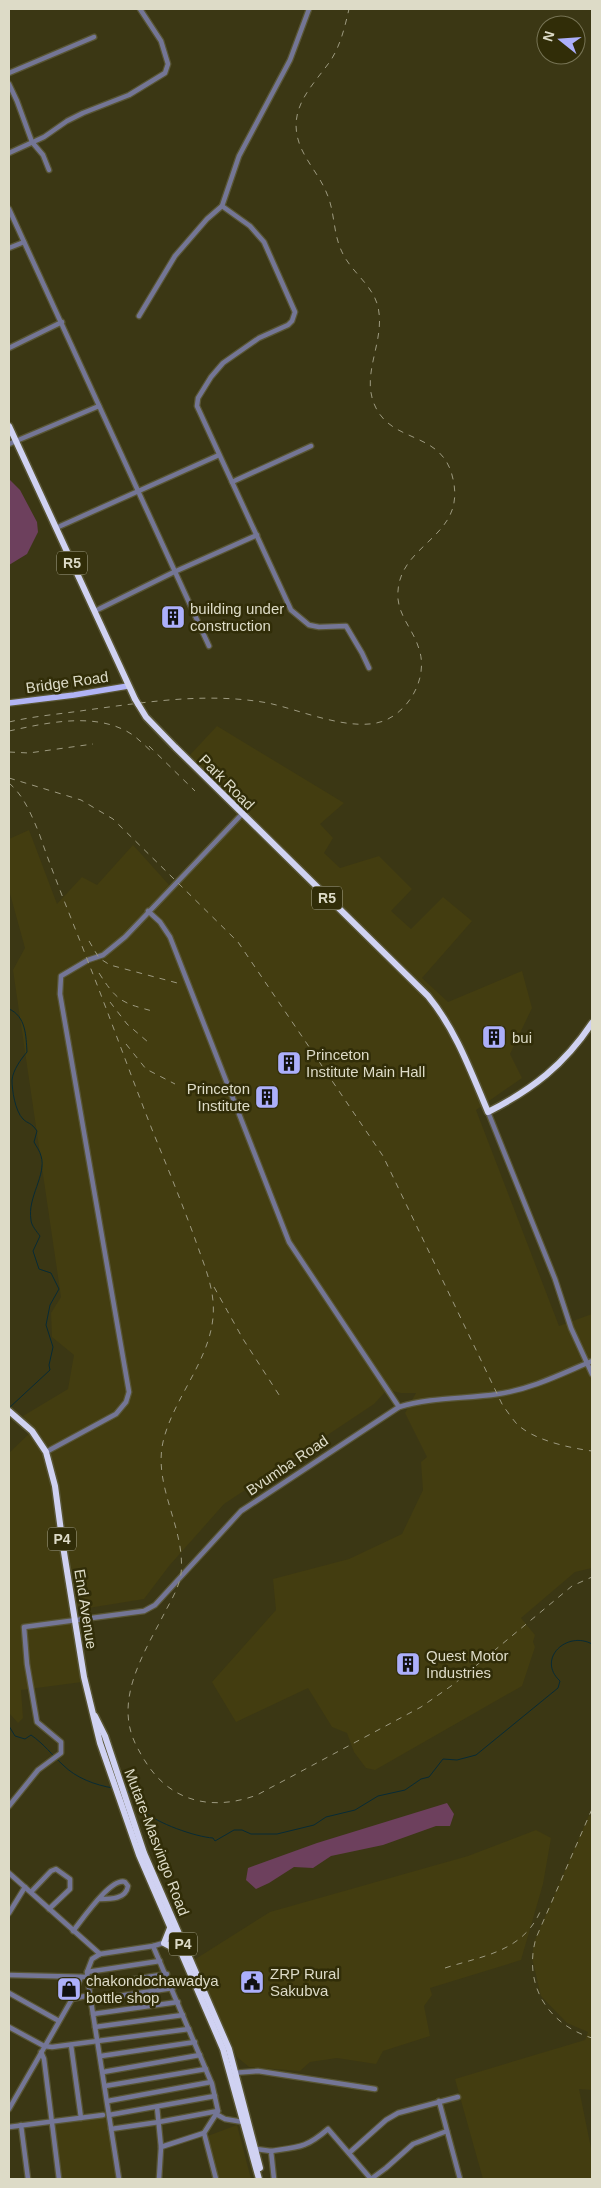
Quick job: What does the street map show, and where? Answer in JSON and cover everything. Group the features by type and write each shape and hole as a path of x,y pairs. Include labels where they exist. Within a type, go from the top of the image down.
{"highway":[{"name":"Park Road","path":"9,426 12,443 56,528 136,702 150,722 402,970 441,1012 451,1029 488,1112"},
{"path":"488,1112 537,1084 566,1056 592,1023"},
{"name":"End Avenue","path":"11,1413 32,1431 46,1452 56,1486 84,1677"},
{"name":"Mutare-Masvingo Road","path":"84,1677 100,1743 124,1812 170,1927 178,1938 182,1953 234,2073 243,2122 259,2179"},
{"name":"Mutare-Masvingo Road","path":"93,1712 103,1730 144,1853 178,1938 223,2035 263,2179"},
{"path":"170,1927 164,1943 182,1953"}],"main road":[{"name":"Bridge Road","path":"9,703 74,696 128,686"}],"street":[{"path":"9,153 44,137 67,121 129,95 165,74 168,64 161,41 140,9"},
{"path":"139,316 175,256 207,219 222,206 239,156 290,60 309,9"},
{"path":"9,74 94,37"},
{"path":"9,84 18,101 32,142 43,155 50,170"},
{"path":"222,206 250,226 264,242 295,312 292,321 288,325 259,338 223,363 211,377 198,398 197,406 290,610 308,625 319,627 346,626 369,668"},
{"path":"9,209 209,646"},
{"path":"9,248 24,242"},
{"path":"9,348 62,322"},
{"path":"12,443 99,406"},
{"path":"232,482 312,446"},
{"path":"56,528 137,490 219,455"},
{"path":"95,611 174,572 256,535"},
{"path":"46,1452 116,1414 126,1402 129,1392 60,994 60,980 64,972 88,960 103,956 125,937 242,814"},
{"path":"148,911 160,922 170,937 289,1242 399,1406"},
{"path":"488,1112 592,1374"},
{"name":"Bvumba Road","path":"9,1806 38,1770 56,1759 61,1753 61,1742 38,1722 27,1664 24,1627 144,1611 155,1605 181,1574 241,1511 399,1406 419,1402 498,1394 525,1388 550,1380 592,1361"},
{"path":"31,1892 51,1870 63,1873 70,1879 70,1888 49,1909"},
{"path":"9,1873 100,1954"},
{"path":"72,1931 103,1893 117,1882 125,1882 128,1886 127,1892 124,1895 100,1899"},
{"path":"9,1914 25,1887"},
{"path":"119,2179 88,1974 92,1959 100,1954 154,1946 178,1938"},
{"path":"154,1946 211,2082 217,2112 204,2133 161,2147"},
{"path":"9,1975 82,1977 88,1974 160,1960"},
{"path":"89,1986 167,1974"},
{"path":"9,2109 72,2000 82,1977"},
{"path":"72,2000 172,1988"},
{"path":"9,1993 59,2021"},
{"path":"93,2014 178,2002"},
{"path":"95,2028 183,2015"},
{"path":"9,2027 44,2046 98,2042 189,2029"},
{"path":"101,2056 195,2042"},
{"path":"70,2045 81,2118"},
{"path":"41,2052 44,2058 58,2179"},
{"path":"103,2072 200,2055"},
{"path":"105,2086 206,2069"},
{"path":"234,2073 258,2071 375,2089"},
{"path":"108,2102 211,2082"},
{"path":"109,2115 215,2096"},
{"path":"349,2153 386,2120 398,2113 458,2097"},
{"path":"439,2101 460,2179"},
{"path":"157,2106 161,2147 159,2179"},
{"path":"217,2112 225,2119 243,2122"},
{"path":"111,2129 217,2112"},
{"path":"9,2127 103,2116"},
{"path":"21,2125 28,2179"},
{"path":"256,2150 271,2151 303,2147 328,2129 371,2179 412,2144 447,2131"},
{"path":"204,2133 216,2179"},
{"path":"271,2151 274,2179"}],"shaded area":[{"path":"9,479 20,490 37,522 38,532 27,554 9,565"},
{"path":"217,726 344,803 320,824 333,838 324,853 340,868 379,856 412,889 391,911 411,929 443,897 472,921 422,978 448,1002 522,971 532,1008 510,1054 522,1078 476,1110 559,1326 592,1314 592,1568 575,1572 521,1618 535,1635 533,1642 535,1647 522,1686 375,1770 366,1768 354,1752 347,1733 332,1727 308,1688 236,1722 212,1682 276,1610 273,1579 349,1559 402,1534 423,1490 421,1462 427,1457 405,1413 416,1393 401,1393 387,1390 374,1404 224,1504 169,1566 144,1599 76,1610 82,1682 21,1690 23,1718 18,1723 9,1713 9,1453 33,1430 23,1416 68,1389 74,1355 52,1337 51,1313 61,1297 13,970 25,948 9,890 9,839 29,830 57,904 82,877 97,885 133,845 170,886 242,812 189,756"},
{"path":"447,1803 454,1814 450,1826 436,1826 383,1845 331,1856 313,1868 294,1867 256,1889 246,1880 248,1868 317,1843"},
{"path":"589,1815 592,1817 592,2090 579,2089 592,2153 592,2179 483,2179 455,2079 585,2040 588,2032 567,2023 541,1996 532,1958 534,1942"},
{"path":"536,1830 551,1838 543,1884 521,1960 430,1988 432,1995 424,2006 430,2036 383,2051 376,2064 337,2058 310,2062 300,2071 249,2067 237,2057 194,1960 270,1912 468,1856"},
{"path":"106,2114 116,2179 57,2179 51,2123"},
{"path":"237,2125 251,2179 216,2179 205,2137"}],"waterway":[{"path":"9,1009 15,1012 22,1021 27,1046 27,1052 14,1072 12,1080 15,1100 20,1115 37,1131 34,1142 42,1163 31,1211 32,1224 40,1236 33,1251 39,1269 51,1273 59,1289 50,1305 46,1325 53,1347 49,1365 50,1370 9,1408"},
{"path":"127,1791 130,1792 144,1811 157,1820 187,1832 213,1838 215,1841 234,1830 242,1830 251,1834 277,1834 314,1825 326,1817 355,1810 378,1796 405,1790 421,1779 429,1777 443,1759 457,1760 476,1755 558,1688 560,1681 553,1673 551,1664 553,1656 558,1649 573,1641 592,1644"},
{"path":"9,1726 15,1736 25,1739 31,1735 74,1774 93,1783 113,1788"}],"railway":[{"path":"9,722 155,701 222,698 268,703 343,723 373,724 395,715 403,708 416,690 421,669 421,659 417,642 399,606 400,580 407,565 441,529 450,516 454,499 453,479 448,464 439,453 429,445 394,428 376,408 370,383 379,333 378,307 372,292 342,252 327,194 302,151 297,135 296,124 301,104 331,60 342,35 349,9"},
{"path":"9,731 69,721 100,722 128,732 152,752"},
{"path":"9,752 29,753 93,744"},
{"path":"149,746 195,791"},
{"path":"9,778 81,800 113,819 238,942 383,1156 505,1409 523,1429 541,1439 592,1451"},
{"path":"9,783 23,800 39,833 189,1223 212,1293 213,1320 209,1338 169,1424 163,1442 161,1459 162,1475 179,1541 181,1557 180,1579 173,1597 141,1659 130,1694 128,1712 130,1729 137,1747 150,1768 167,1786 177,1793 199,1801 222,1803 257,1795 421,1707 454,1684 572,1586 592,1577"},
{"path":"89,941 99,958 110,965 181,984"},
{"path":"99,973 111,990 122,1000 128,1004 156,1012"},
{"path":"110,1002 127,1024 148,1042"},
{"path":"126,1044 146,1069 175,1084"},
{"path":"214,1287 243,1339 281,1398"},
{"path":"592,1809 536,1938 533,1955 533,1971 536,1986 542,2000 562,2023 576,2032 592,2038"},
{"path":"445,1968 487,1956 512,1944 523,1936 540,1912"}],"place":[{"name":"building under construction","path":"173,617"},
{"name":"bui","path":"494,1037"},
{"name":"Princeton Institute Main Hall","path":"289,1063"},
{"name":"Princeton Institute","path":"267,1097"},
{"name":"Quest Motor Industries","path":"408,1664"},
{"name":"ZRP Rural Sakubva","path":"252,1982"},
{"name":"chakondochawadya bottle shop","path":"69,1989"}]}
